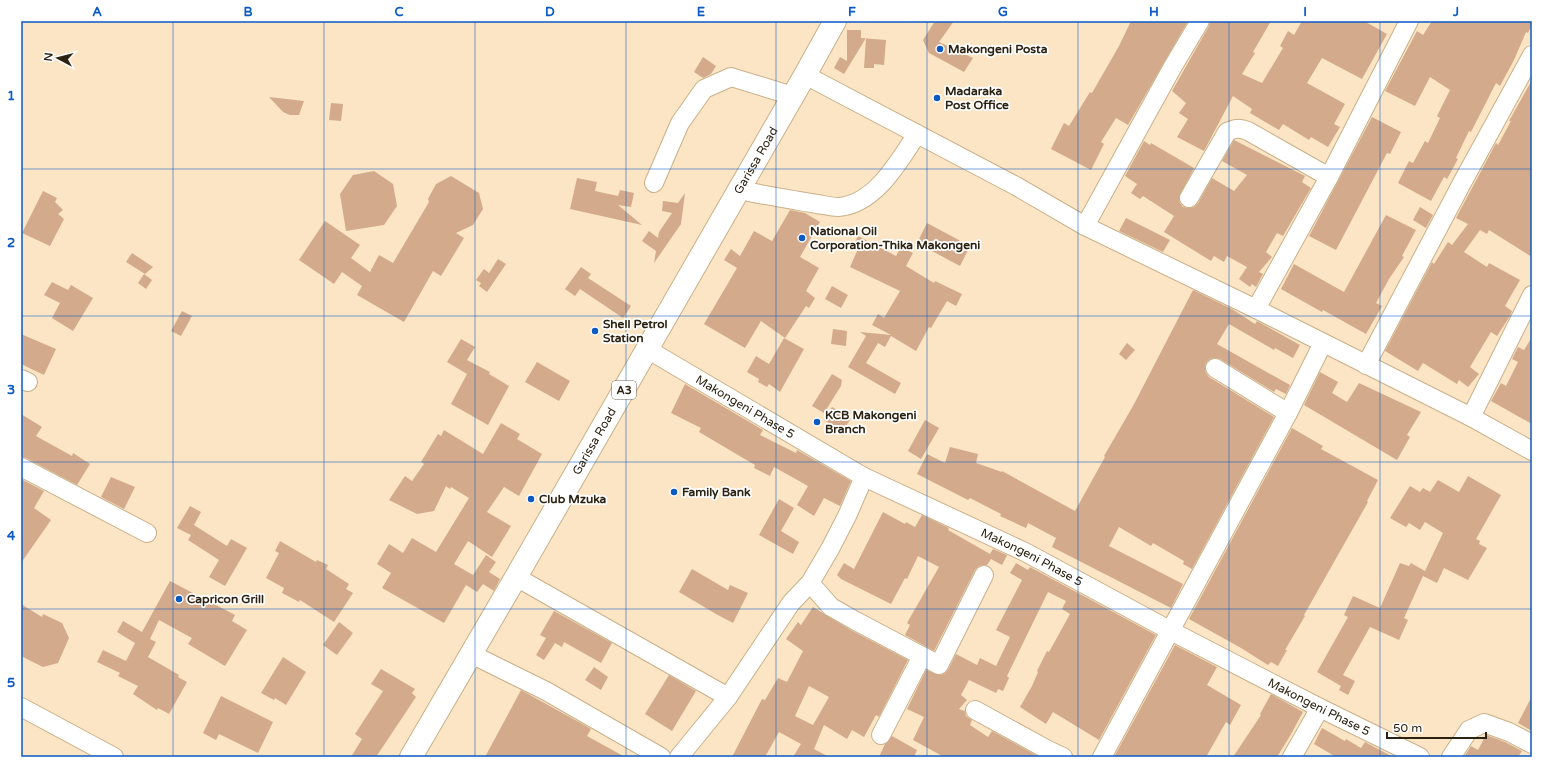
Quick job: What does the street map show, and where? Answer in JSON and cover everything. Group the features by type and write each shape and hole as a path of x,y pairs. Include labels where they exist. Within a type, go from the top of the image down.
{"highway":[{"name":"Garissa Road","path":"411,757 793,96 834,21"}],"street":[{"path":"1085,226 1172,68 1200,21"},
{"path":"1256,309 1328,177 1409,21"},
{"path":"1366,365 1463,181 1532,55"},
{"path":"805,75 1016,186 1085,226 1256,309 1471,417 1532,451"},
{"path":"654,183 680,124 704,89 731,77 793,96"},
{"path":"1190,198 1227,132 1233,129 1241,128 1248,131 1328,177"},
{"path":"738,190 838,207 857,202 882,183 894,170 916,134"},
{"path":"1471,417 1532,295"},
{"path":"1102,757 1288,414 1323,343"},
{"name":"Makongeni Phase 5","path":"647,349 864,477 1024,552 1171,631 1414,756"},
{"path":"1215,368 1288,414"},
{"path":"21,467 147,533"},
{"path":"679,757 728,697 791,603 810,582 844,522 864,477"},
{"path":"810,582 831,607 939,665 984,575"},
{"path":"516,577 728,697"},
{"path":"471,654 546,691 661,757"},
{"path":"881,735 922,656"},
{"path":"21,707 114,757"},
{"path":"1292,757 1320,708"},
{"path":"975,710 1063,757"},
{"path":"1452,757 1469,730 1476,725 1484,723 1504,730 1532,744"}],"building":[{"name":"Makongeni Posta","path":"935,21 954,21 939,42 973,58 964,72 929,53 923,40"},
{"path":"1131,21 1188,21 1128,125 1116,118 1101,142 1104,144 1091,170 1051,149 1064,123 1069,126 1090,92 1092,93 1119,46"},
{"path":"1210,21 1271,21 1253,52 1255,53 1242,74 1262,83 1283,48 1280,46 1288,31 1294,35 1302,21 1364,21 1387,34 1362,79 1322,58 1307,83 1345,104 1334,124 1340,127 1328,147 1311,137 1309,140 1283,124 1279,130 1250,113 1252,109 1233,96 1204,151 1177,137 1188,119 1179,113 1186,103 1172,91 1209,26"},
{"path":"1432,21 1532,21 1532,25 1528,33 1526,32 1514,60 1500,86 1496,83 1471,132 1469,131 1456,158 1458,159 1447,179 1444,177 1431,201 1398,183 1409,161 1413,163 1425,141 1428,143 1440,118 1437,116 1450,90 1430,77 1415,106 1385,91 1417,31 1423,35"},
{"path":"847,30 861,30 861,38 866,38 844,74 834,68 840,57 847,61"},
{"path":"866,38 886,40 884,65 874,64 874,68 864,68"},
{"path":"703,57 716,66 711,74 703,78 694,72"},
{"path":"1532,80 1532,257 1489,230 1487,234 1480,230 1464,252 1487,267 1489,263 1520,280 1505,306 1512,311 1510,316 1497,336 1491,332 1470,367 1479,374 1468,387 1459,380 1457,384 1423,363 1418,371 1385,351 1432,262 1434,264 1448,242 1452,245 1468,224 1456,218 1496,143 1498,145 1511,121 1509,121"},
{"path":"269,97 304,101 299,115 290,115 283,112"},
{"path":"331,103 343,104 341,121 329,120"},
{"path":"1372,117 1401,132 1390,154 1387,153 1336,250 1309,236"},
{"path":"1234,140 1305,176 1302,182 1311,188 1283,236 1277,233 1266,252 1272,257 1259,272 1263,274 1256,287 1252,284 1250,287 1239,279 1247,267 1227,256 1224,262 1214,256 1211,261 1164,232 1174,216 1143,196 1140,199 1131,193 1137,184 1125,176 1144,141 1150,145 1151,143 1194,168 1179,198 1183,207 1194,207 1198,203 1212,178 1234,191 1247,175 1222,161"},
{"path":"374,171 393,184 397,206 384,225 346,231 340,194 353,175"},
{"path":"451,176 479,193 483,209 473,225 456,233 464,238 441,276 433,271 404,322 357,295 362,286 342,272 334,284 299,260 325,221 360,245 351,258 370,272 379,255 393,263 429,202 428,199 436,184"},
{"path":"577,178 597,182 595,191 618,196 620,190 634,193 631,207 618,205 642,225 570,209"},
{"path":"43,191 57,198 55,202 63,210 58,214 64,219 50,246 22,233"},
{"path":"685,193 681,224 654,263 656,251 642,241 649,231 658,238 659,232 672,213 662,211 663,201 678,203"},
{"path":"1420,207 1433,215 1426,228 1413,220"},
{"path":"790,210 805,213 820,222 800,257 819,268 806,291 815,298 809,308 806,306 785,338 761,321 745,348 704,324 737,268 724,260 731,249 740,256 754,231 772,241"},
{"path":"1386,215 1416,230 1402,256 1404,257 1389,279 1376,303 1382,306 1366,334 1281,289 1294,264 1344,292"},
{"path":"1126,218 1170,240 1163,252 1119,231"},
{"path":"927,223 970,246 960,266 917,243"},
{"path":"858,236 896,256 901,247 913,253 906,266 934,283 935,281 962,294 956,306 947,301 931,328 929,327 916,351 891,336 885,347 878,343 866,363 901,383 895,394 848,367 866,336 860,332 891,335 872,325 878,314 884,318 900,291 850,267 858,249 853,246"},
{"path":"132,253 153,267 145,274 126,262"},
{"path":"498,259 506,264 487,292 479,286 481,283 476,280 484,269 489,273"},
{"path":"581,267 591,274 588,278 631,306 623,318 580,289 575,296 565,289"},
{"path":"144,274 152,280 146,289 138,283"},
{"path":"52,282 68,290 71,285 93,298 73,331 52,318 60,303 44,295"},
{"path":"832,286 848,295 841,308 825,299"},
{"path":"1193,290 1232,309 1255,324 1257,321 1300,345 1293,358 1275,348 1274,350 1229,324 1217,344 1290,385 1286,394 1276,389 1274,392 1220,359 1210,359 1206,363 1206,373 1209,377 1274,417 1192,569 1183,564 1184,561 1153,543 1151,546 1119,527 1109,546 1183,584 1171,608 1052,547 1056,538 1028,523 1026,528 1000,516 1001,514 970,498 968,500 917,474 927,454 945,463 950,447 978,454 976,463 1002,471 1075,511 1105,457 1104,456 1133,406"},
{"path":"182,311 192,316 181,336 171,331"},
{"path":"833,329 847,331 846,346 831,344"},
{"path":"21,334 56,349 44,375 21,364"},
{"path":"1532,337 1532,424 1491,401 1501,383 1506,386 1518,362 1512,359 1518,347 1524,350"},
{"path":"784,338 804,349 780,392 769,384 767,387 758,382 759,379 747,372 756,356 769,364"},
{"path":"461,339 475,347 467,360 490,372 489,374 509,386 488,425 451,404 467,374 447,362"},
{"path":"1127,343 1135,350 1126,360 1119,354"},
{"path":"537,362 570,381 559,401 525,382"},
{"path":"1320,372 1338,382 1332,393 1347,402 1359,383 1421,412 1407,435 1410,437 1397,460 1304,405"},
{"path":"832,374 842,380 841,386 824,413 812,406"},
{"path":"685,384 763,430 760,435 796,453 797,450 851,481 840,506 824,498 814,516 797,505 808,486 774,467 770,476 754,468 755,465 699,432 701,428 671,413"},
{"path":"832,407 851,418 843,431 824,420"},
{"path":"21,414 42,427 36,436 72,456 73,453 90,464 77,485 26,458 21,457"},
{"path":"925,420 939,428 921,459 908,451"},
{"path":"501,423 520,434 517,439 542,454 519,496 504,487 487,512 511,526 492,557 468,541 454,564 473,575 486,555 496,562 489,572 500,579 494,591 483,584 477,592 466,585 444,623 382,588 391,573 377,564 389,544 403,553 412,538 436,552 469,498 451,487 450,489 446,486 434,511 417,514 389,500 405,476 412,481 424,464 421,462 438,434 441,436 444,430 483,454"},
{"path":"1292,428 1323,446 1321,449 1378,480 1367,501 1368,502 1304,615 1305,616 1285,650 1287,650 1278,666 1271,662 1268,665 1189,619"},
{"path":"1468,476 1501,495 1476,539 1480,541 1479,544 1487,548 1468,580 1444,568 1437,583 1423,576 1404,618 1408,620 1399,640 1370,627 1343,675 1355,681 1348,695 1339,690 1341,686 1317,672 1348,617 1344,615 1353,596 1380,608 1400,563 1409,566 1411,563 1425,571 1443,533 1425,522 1420,530 1409,523 1406,527 1390,518 1410,486 1420,492 1423,488 1430,492 1438,480 1459,492"},
{"path":"111,477 135,487 124,509 101,497"},
{"path":"21,479 44,491 34,508 51,520 21,563"},
{"path":"779,499 794,508 781,531 799,542 793,554 759,535"},
{"path":"190,506 201,512 194,525 227,546 231,539 247,548 225,586 209,577 219,560 188,540 191,535 177,528"},
{"path":"883,512 905,524 906,522 915,527 922,515 949,528 948,530 990,554 993,549 1007,555 1002,565 991,559 987,565 979,566 975,570 934,651 905,635 910,625 907,623 939,567 918,556 907,579 905,578 891,604 841,579 837,575 844,563 854,569"},
{"path":"280,541 316,562 317,560 328,565 326,569 349,584 346,589 353,593 334,622 300,600 299,602 282,593 284,588 266,578 279,553 275,551"},
{"path":"1016,563 1028,570 1030,567 1156,635 1099,740 1053,712 1046,724 1020,707 1032,686 1038,672 1037,671 1047,651 1049,652 1070,614 1062,609 1066,601 1048,592 1007,676 1009,678 1003,691 998,689 996,693 969,680 961,695 967,700 959,709 965,711 966,716 972,720 970,725 988,737 992,731 1036,755 1035,757 944,757 913,740 924,717 907,709 926,670 939,675 944,674 948,670 956,654 977,665 980,658 996,666 1010,637 996,630 1022,580 1010,573"},
{"path":"692,569 728,590 730,585 748,593 733,623 679,592"},
{"path":"170,581 235,615 232,621 247,630 225,666 188,644 192,638 159,620 150,639 156,642 148,657 179,675 178,677 187,682 169,714 158,708 157,710 133,694 138,686 118,676 120,673 97,662 103,650 126,661 135,643 117,632 123,621 142,632"},
{"path":"21,604 42,617 43,614 62,623 69,638 58,663 43,667 21,656"},
{"path":"813,607 849,629 908,660 879,717 876,715 864,737 852,730 847,739 824,725 814,749 829,757 793,757 801,744 779,732 765,757 732,757 762,699 765,700 778,678 787,682 803,651 786,639 798,622 801,625","holes":["809,686 829,697 813,725 795,716"]},
{"path":"554,611 612,643 601,663 564,642 562,647 555,643 544,660 536,655 546,638 540,635"},
{"path":"339,622 353,633 337,655 323,645"},
{"path":"1175,645 1217,667 1207,685 1241,705 1230,725 1226,722 1206,757 1114,757"},
{"path":"283,657 306,672 286,705 275,698 274,700 261,693"},
{"path":"594,667 608,677 601,690 585,680"},
{"path":"381,669 415,689 412,693 416,697 376,757 351,757 362,739 355,734 383,691 371,684"},
{"path":"669,675 696,691 672,731 645,714"},
{"path":"521,690 591,729 587,736 625,757 485,757"},
{"path":"1271,694 1303,712 1290,736 1277,757 1233,757 1261,715 1260,714"},
{"path":"221,696 273,722 258,753 219,734 216,740 203,733"},
{"path":"1532,696 1532,731 1518,723"},
{"path":"1322,728 1361,748 1365,742 1393,757 1336,757 1314,744"},
{"path":"1486,735 1505,742 1522,751 1518,757 1464,757 1471,746 1478,750"},
{"path":"892,736 917,750 914,757 879,757 885,744"}],"place":[{"name":"Makongeni Posta","path":"940,49"},
{"name":"Madaraka Post Office","path":"937,98"},
{"name":"National Oil Corporation-Thika Makongeni","path":"802,238"},
{"name":"Shell Petrol Station","path":"595,331"},
{"name":"KCB Makongeni Branch","path":"817,422"},
{"name":"Family Bank","path":"674,492"},
{"name":"Club Mzuka","path":"531,499"},
{"name":"Capricon Grill","path":"179,599"}]}
